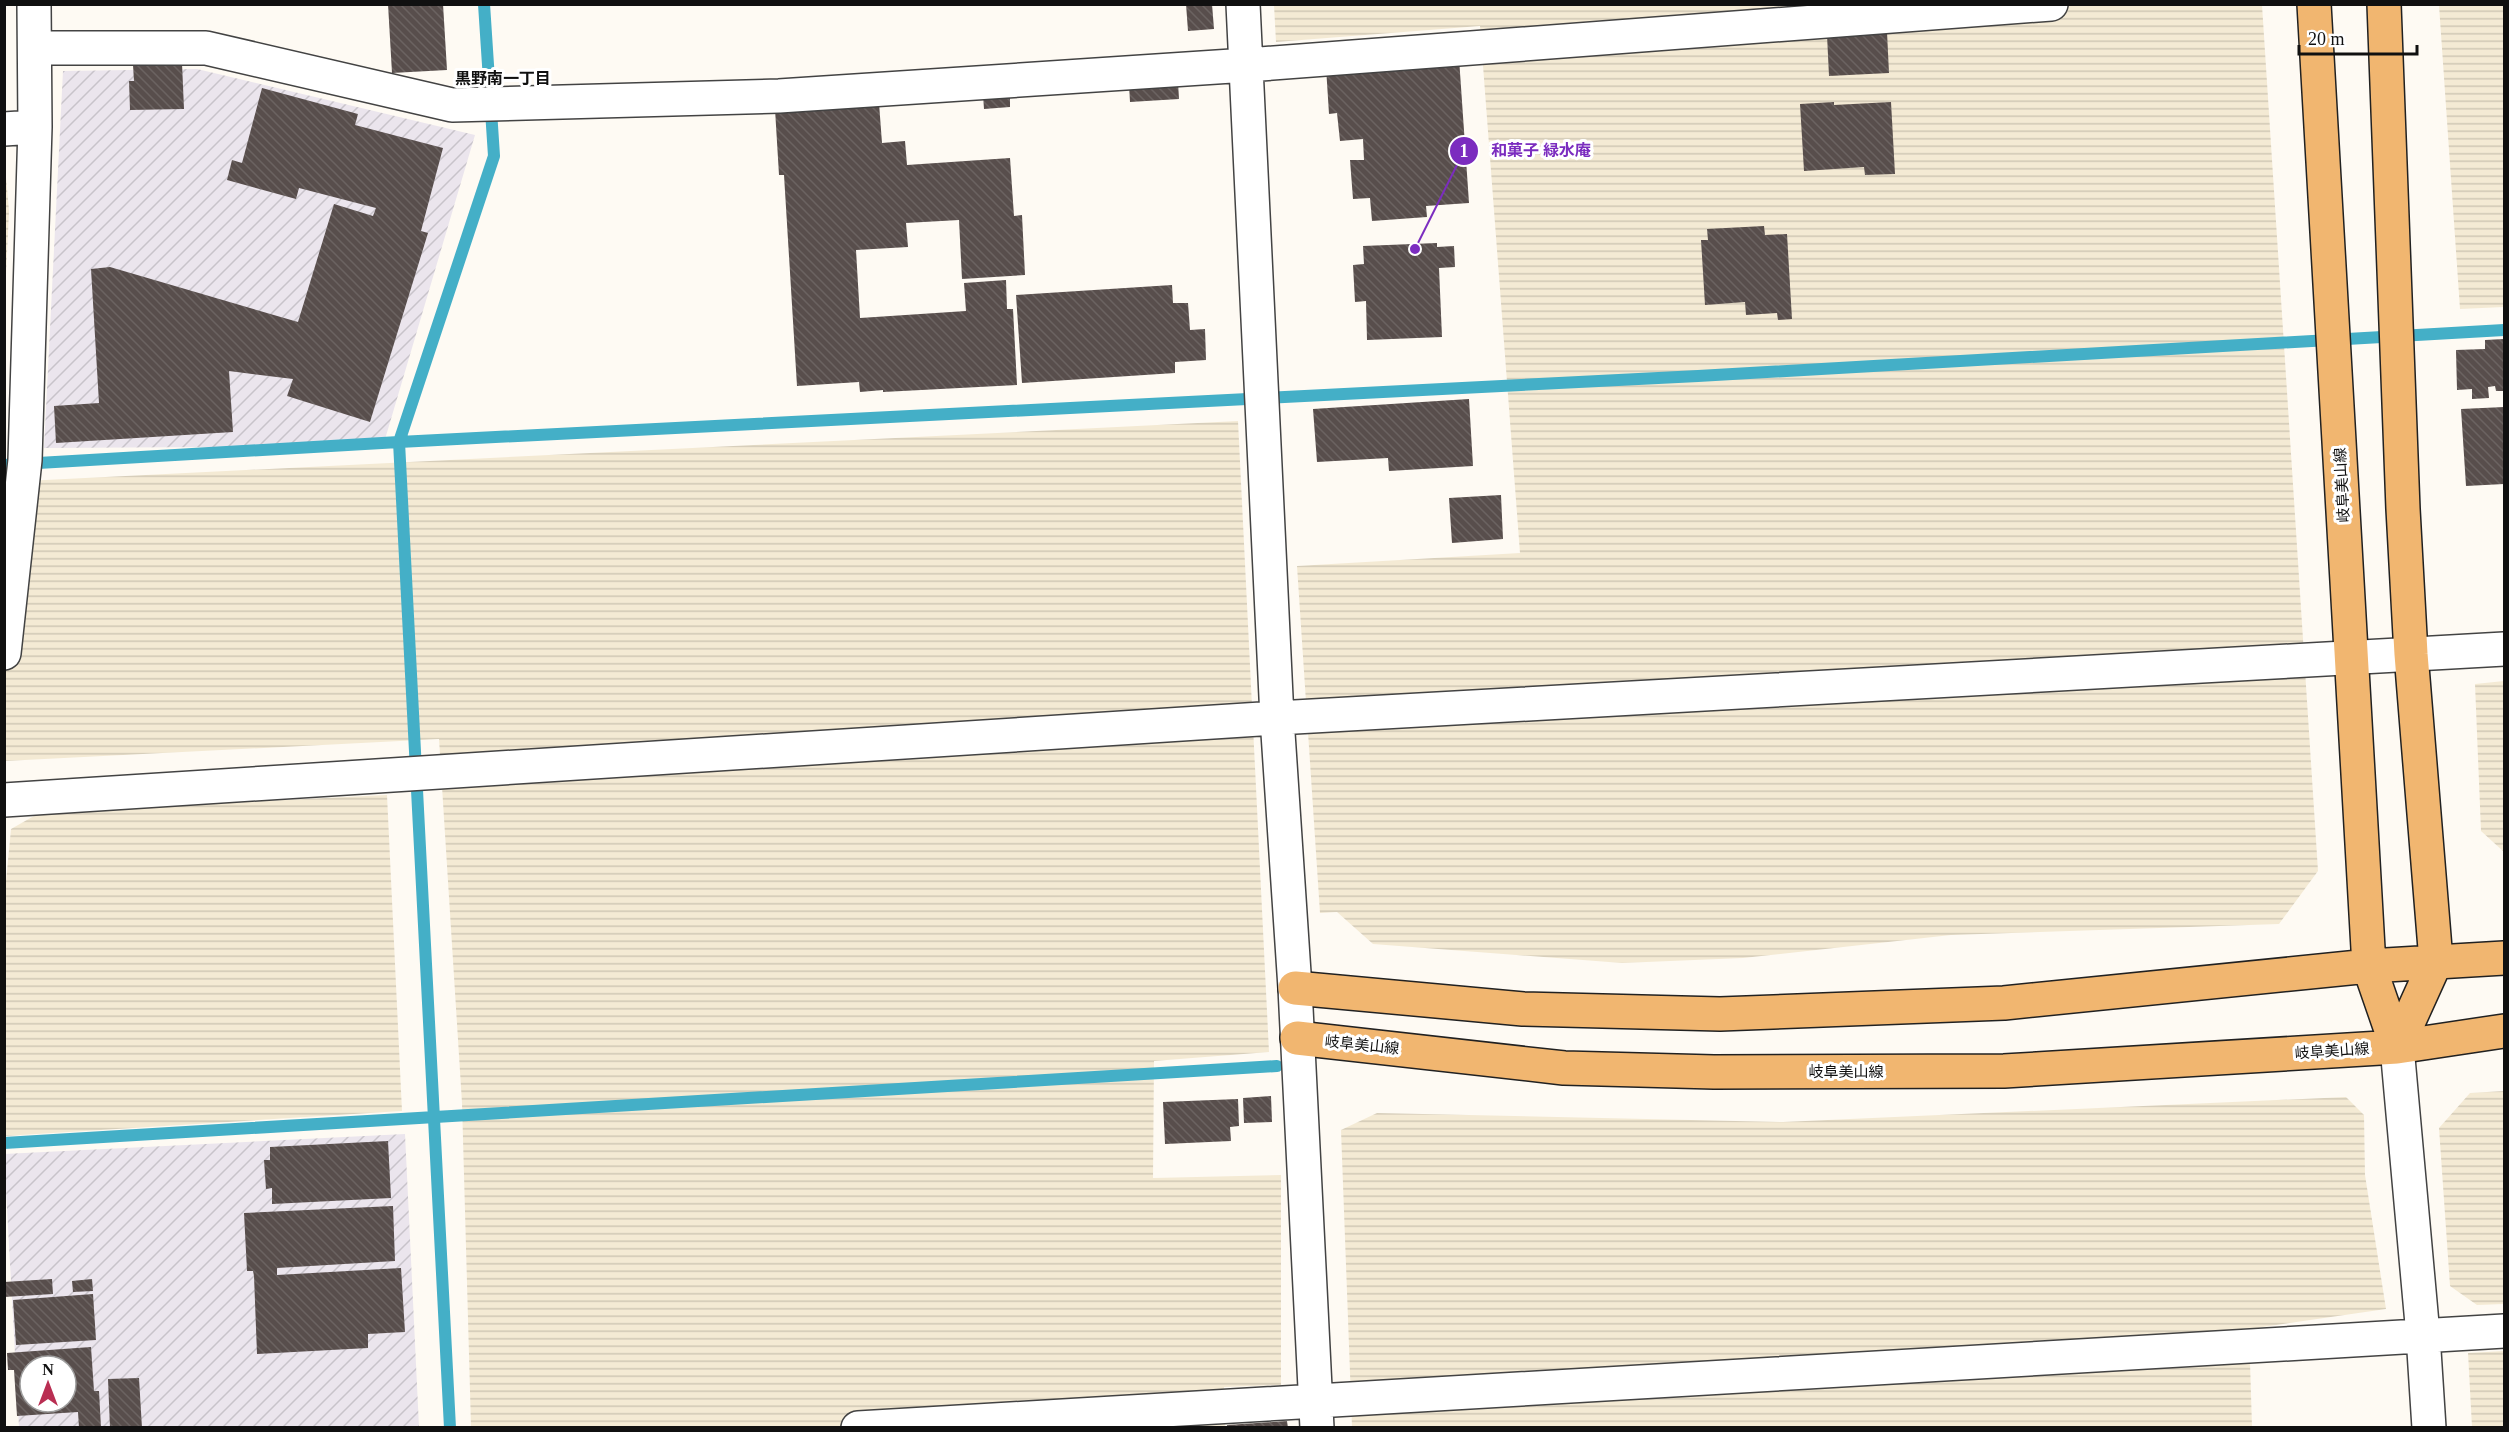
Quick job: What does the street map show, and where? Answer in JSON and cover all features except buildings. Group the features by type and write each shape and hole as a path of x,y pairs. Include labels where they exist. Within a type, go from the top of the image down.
{"main road":[{"name":"岐阜美山線","path":"2314,4 2369,966 2397,1047"},
{"path":"2384,4 2403,509 2411,654 2436,962 2397,1047"},
{"path":"1295,988 1523,1009 1720,1014 2004,1003 2369,966 2505,958"},
{"name":"岐阜美山線","path":"1297,1038 1564,1068 1714,1072 2004,1071 2397,1047 2505,1031"}],"street":[{"path":"4,652 25,460 20,128 36,48 34,4"},
{"path":"1243,4 1278,718 1295,988 1316,1414"},
{"path":"36,48 206,48 452,105 779,96 1247,65 2051,4"},
{"path":"4,800 1278,718 2505,649"},
{"path":"2397,1047 2423,1335 2429,1428"},
{"path":"858,1428 1316,1414 2505,1331"}],"shaded area":[{"path":"1274,5 2262,5 2318,871 2279,924 1951,935 1743,958 1622,963 1373,944 1337,912 1320,913 1297,566 1520,553 1480,26 1276,42"},
{"path":"2439,5 2504,5 2504,307 2460,309"},
{"path":"197,69 475,135 383,446 44,448 63,71"},
{"path":"4,166 9,211 5,296"},
{"path":"1238,421 1269,1052 1154,1061 1153,1178 1281,1175 1281,1385 1224,1387 1225,1427 471,1427 462,1103 439,739 5,761 5,482"},
{"path":"2504,681 2504,852 2481,831 2475,684"},
{"path":"387,795 402,1111 5,1136 4,902 11,829 41,812"},
{"path":"2504,1091 2504,1304 2477,1305 2450,1286 2439,1128 2470,1093"},
{"path":"2346,1097 2364,1115 2365,1175 2386,1309 2249,1329 2252,1427 1352,1427 1341,1130 1377,1113 1783,1122"},
{"path":"405,1134 419,1427 19,1427 18,1414 78,1414 78,1354 18,1354 18,1409 4,1154"},
{"path":"2504,1351 2504,1427 2472,1427 2468,1353"}],"waterway":[{"path":"450,1428 399,442 494,156 484,4"},
{"path":"4,465 399,442 1698,376 2504,330"},
{"path":"4,1143 1277,1066"}],"place":[{"name":"和菓子 緑水庵","path":"1415,249"}],"district":[{"name":"黒野南一丁目","path":"503,78"}]}
